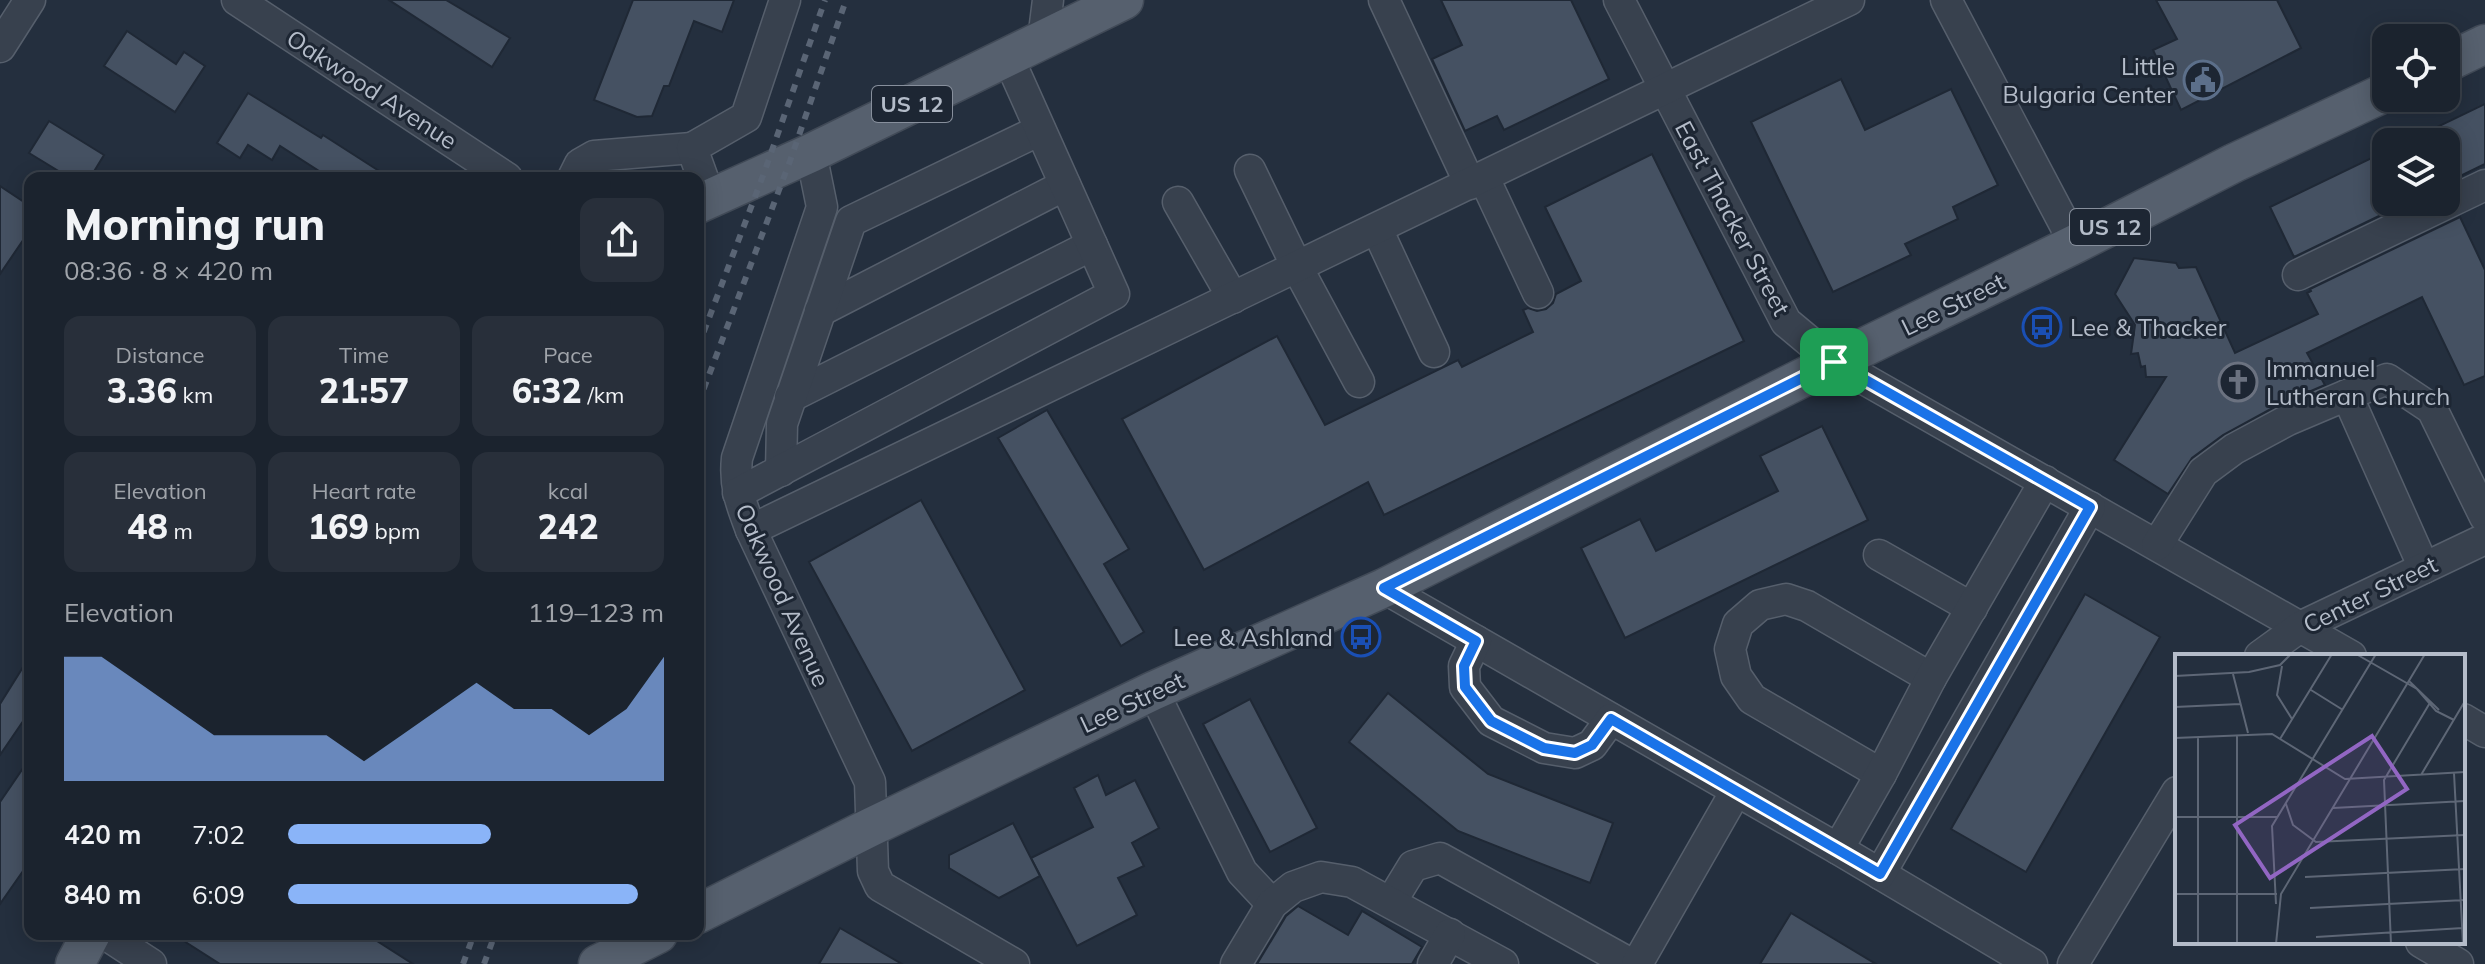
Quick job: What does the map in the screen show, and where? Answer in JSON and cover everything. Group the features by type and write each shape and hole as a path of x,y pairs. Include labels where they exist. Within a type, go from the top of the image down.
{"main road":[{"name":"US 12","path":"704,201 811,153 1124,0"},
{"path":"2460,56 2485,44"},
{"name":"Lee Street","path":"704,911 1153,691 1384,588 2234,163 2372,99"},
{"path":"75,964 88,940"},
{"path":"598,964 646,940"}],"street":[{"path":"0,47 30,0"},
{"name":"Oakwood Avenue","path":"237,0 498,172"},
{"path":"576,172 580,164 594,156 692,148 746,117 785,0"},
{"path":"1043,40 1048,0"},
{"path":"1384,0 1538,293"},
{"name":"East Thacker Street","path":"1619,0 1786,322 1834,362 2347,654"},
{"path":"751,530 1849,0"},
{"path":"1946,0 2075,244"},
{"path":"738,493 1114,294 1008,57"},
{"path":"781,471 782,424 851,221 1040,130"},
{"path":"692,148 697,172"},
{"name":"Oakwood Avenue","path":"811,153 822,207 737,458 735,479 738,493 751,530 870,782 873,871 880,886 1007,962"},
{"path":"1250,170 1297,267 1359,382"},
{"path":"820,311 1065,185"},
{"path":"2298,275 2485,185"},
{"path":"1178,202 1233,298"},
{"path":"1377,229 1434,352"},
{"path":"790,397 1092,245"},
{"path":"2157,545 2203,472 2234,449 2288,420 2387,379 2432,409 2485,517"},
{"path":"2347,395 2424,568"},
{"path":"1838,849 1931,678 2045,481"},
{"path":"1880,874 2090,507"},
{"name":"Center Street","path":"2263,654 2300,627 2485,539"},
{"path":"1879,555 1972,608"},
{"path":"1384,588 2032,964"},
{"path":"1881,774 1752,699 1736,676 1730,649 1738,624 1760,605 1786,599 1807,606 1931,678"},
{"path":"1476,641 1464,666 1465,687 1491,721 1544,748 1575,753 1592,745 1611,719"},
{"path":"1153,691 1242,872 1272,904"},
{"path":"2465,720 2485,732"},
{"path":"1391,902 1413,866 1440,858 1634,964 1736,791"},
{"path":"2073,964 2175,799"},
{"path":"1236,964 1272,904 1293,887 1321,877 1352,882 1503,964"},
{"path":"1433,964 1450,934"},
{"path":"114,940 151,964"},
{"path":"2424,944 2458,964"}],"building":[{"path":"389,0 446,0 510,38 492,67"},
{"path":"633,0 734,0 722,32 694,21 669,86 664,86 652,116 637,117 594,100"},
{"path":"1441,0 1571,0 1609,79 1504,130 1497,116 1465,131 1432,59 1462,45"},
{"name":"Little Bulgaria Center","path":"2156,0 2277,0 2301,48 2181,110 2153,50 2177,39"},
{"path":"127,31 176,64 184,52 205,66 175,112 104,66"},
{"path":"1841,79 1865,130 1951,89 1998,185 1953,207 1958,219 1905,244 1911,255 1833,292 1751,122"},
{"path":"248,93 381,172 321,172 280,146 272,160 248,145 240,158 217,143"},
{"path":"2485,104 2485,164 2460,176 2460,128 2435,128"},
{"path":"49,121 104,155 94,172 60,172 29,153"},
{"path":"1652,154 1744,341 1384,515 1368,482 1204,570 1122,419 1277,336 1325,425 1458,360 1462,367 1533,332 1523,310 1546,309 1553,303 1556,294 1581,281 1545,207"},
{"path":"2372,158 2372,216 2379,216 2294,257 2270,207"},
{"path":"0,186 24,202 24,239 0,274"},
{"name":"Immanuel Lutheran Church","path":"2460,217 2485,270 2485,376 2464,385 2422,297 2307,353 2325,385 2280,404 2223,435 2192,458 2168,494 2114,460 2166,377 2146,377 2145,366 2141,367 2138,353 2131,354 2135,325 2115,294 2134,258 2176,263 2179,268 2196,267 2235,353 2318,314 2307,293 2310,289"},
{"path":"1047,410 1129,549 1104,564 1144,632 1121,646 998,438"},
{"path":"1822,426 1868,520 1625,638 1581,548 1640,519 1656,551 1778,491 1760,456"},
{"path":"921,500 1025,690 912,751 809,562"},
{"path":"2085,594 2160,637 2026,872 1951,829"},
{"path":"24,666 24,720 0,755 0,704"},
{"path":"1388,693 1488,774 1613,823 1590,883 1458,831 1349,742"},
{"path":"1250,699 1317,828 1270,852 1203,724"},
{"path":"24,767 24,870 0,904 0,802"},
{"path":"1098,775 1106,795 1135,780 1159,828 1132,843 1144,866 1118,878 1137,915 1077,946 1031,858 1093,827 1074,788"},
{"path":"1013,823 1040,876 999,898 949,868 949,855"},
{"path":"1298,906 1348,935 1362,911 1422,947 1412,964 1257,964 1286,916"},
{"path":"1791,913 1876,964 1760,964"},
{"path":"840,928 902,964 819,964"},
{"path":"182,940 375,940 413,964 220,964"}],"railway":[{"path":"704,331 825,0"},
{"path":"704,388 790,161 846,0"},
{"path":"463,964 472,940"},
{"path":"484,964 493,940"}],"place":[{"name":"Little Bulgaria Center","path":"2203,80"},
{"name":"Lee & Thacker","path":"2042,327"},
{"name":"Immanuel Lutheran Church","path":"2238,382"},
{"name":"Lee & Ashland","path":"1361,637"}],"route":[{"path":"1834,362 2090,507 1880,874 1611,719 1592,745 1575,753 1544,748 1491,721 1465,687 1464,666 1476,641 1384,588 1834,362"}]}
